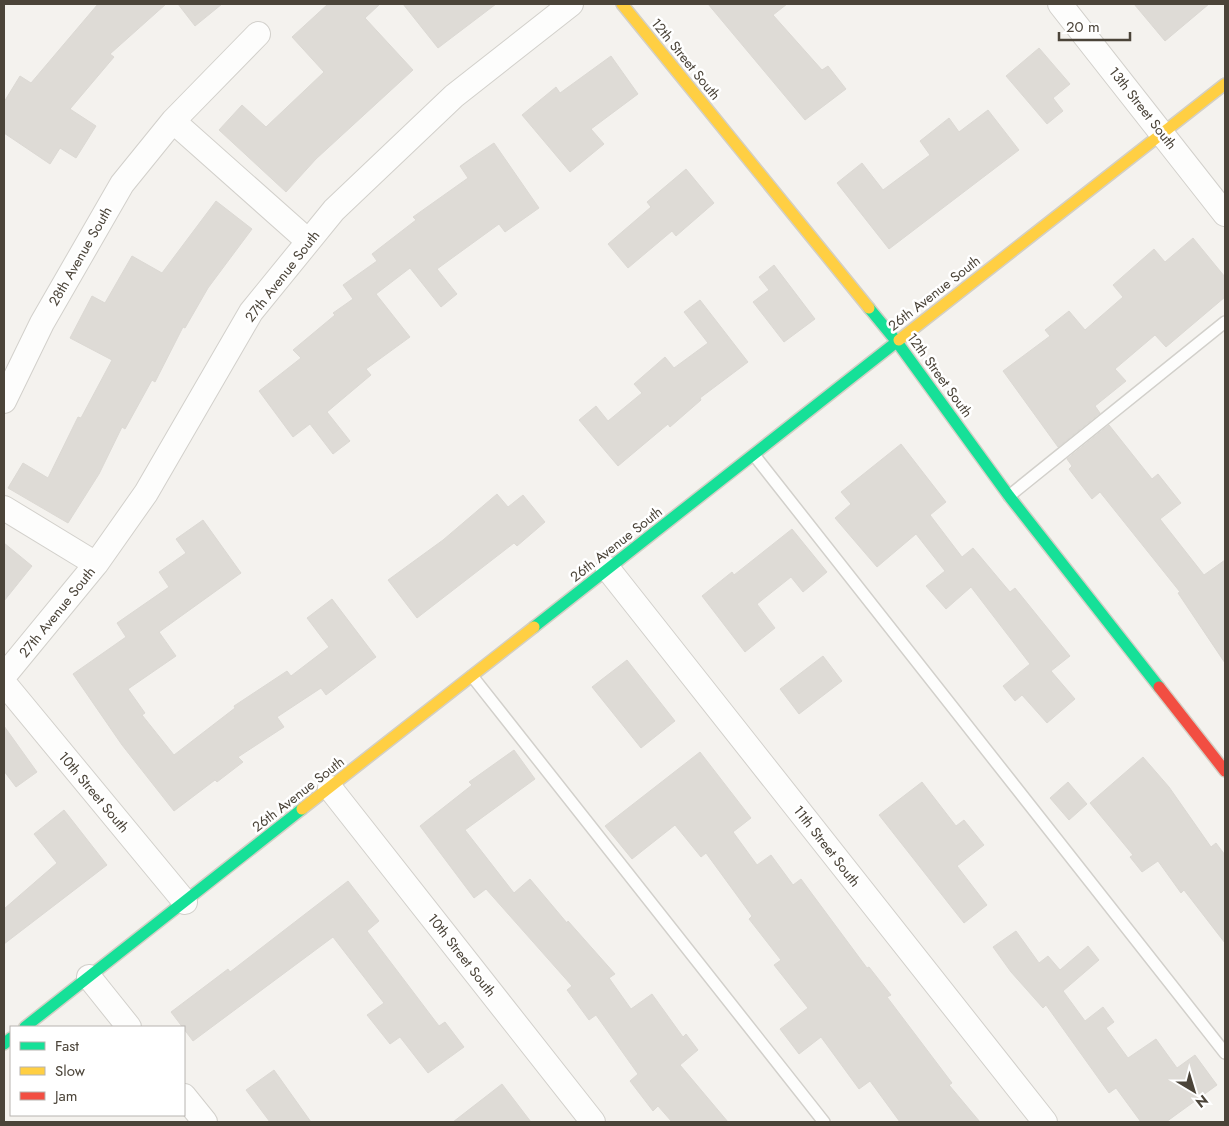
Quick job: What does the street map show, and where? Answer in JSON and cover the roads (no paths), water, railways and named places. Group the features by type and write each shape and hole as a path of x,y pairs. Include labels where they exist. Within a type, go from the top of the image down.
{"street":[{"name":"27th Avenue South","path":"4,676 96,564 146,493 251,312 334,210 454,96 571,4"},
{"name":"12th Street South","path":"622,4 897,342 1009,496 1225,771"},
{"name":"13th Street South","path":"1060,4 1225,214"},
{"name":"28th Avenue South","path":"4,401 42,323 122,184 173,121 258,34"},
{"name":"26th Avenue South","path":"27,1026 1225,84"},
{"path":"173,121 308,241"},
{"path":"4,508 96,564"},
{"name":"11th Street South","path":"608,569 1045,1122"},
{"name":"10th Street South","path":"4,683 185,902"},
{"name":"10th Street South","path":"330,788 593,1122"},
{"path":"89,977 128,1026"},
{"path":"185,1097 204,1122"}],"lane":[{"path":"1009,496 1225,322"},
{"path":"754,455 1225,1053"},
{"path":"472,676 824,1122"}]}
